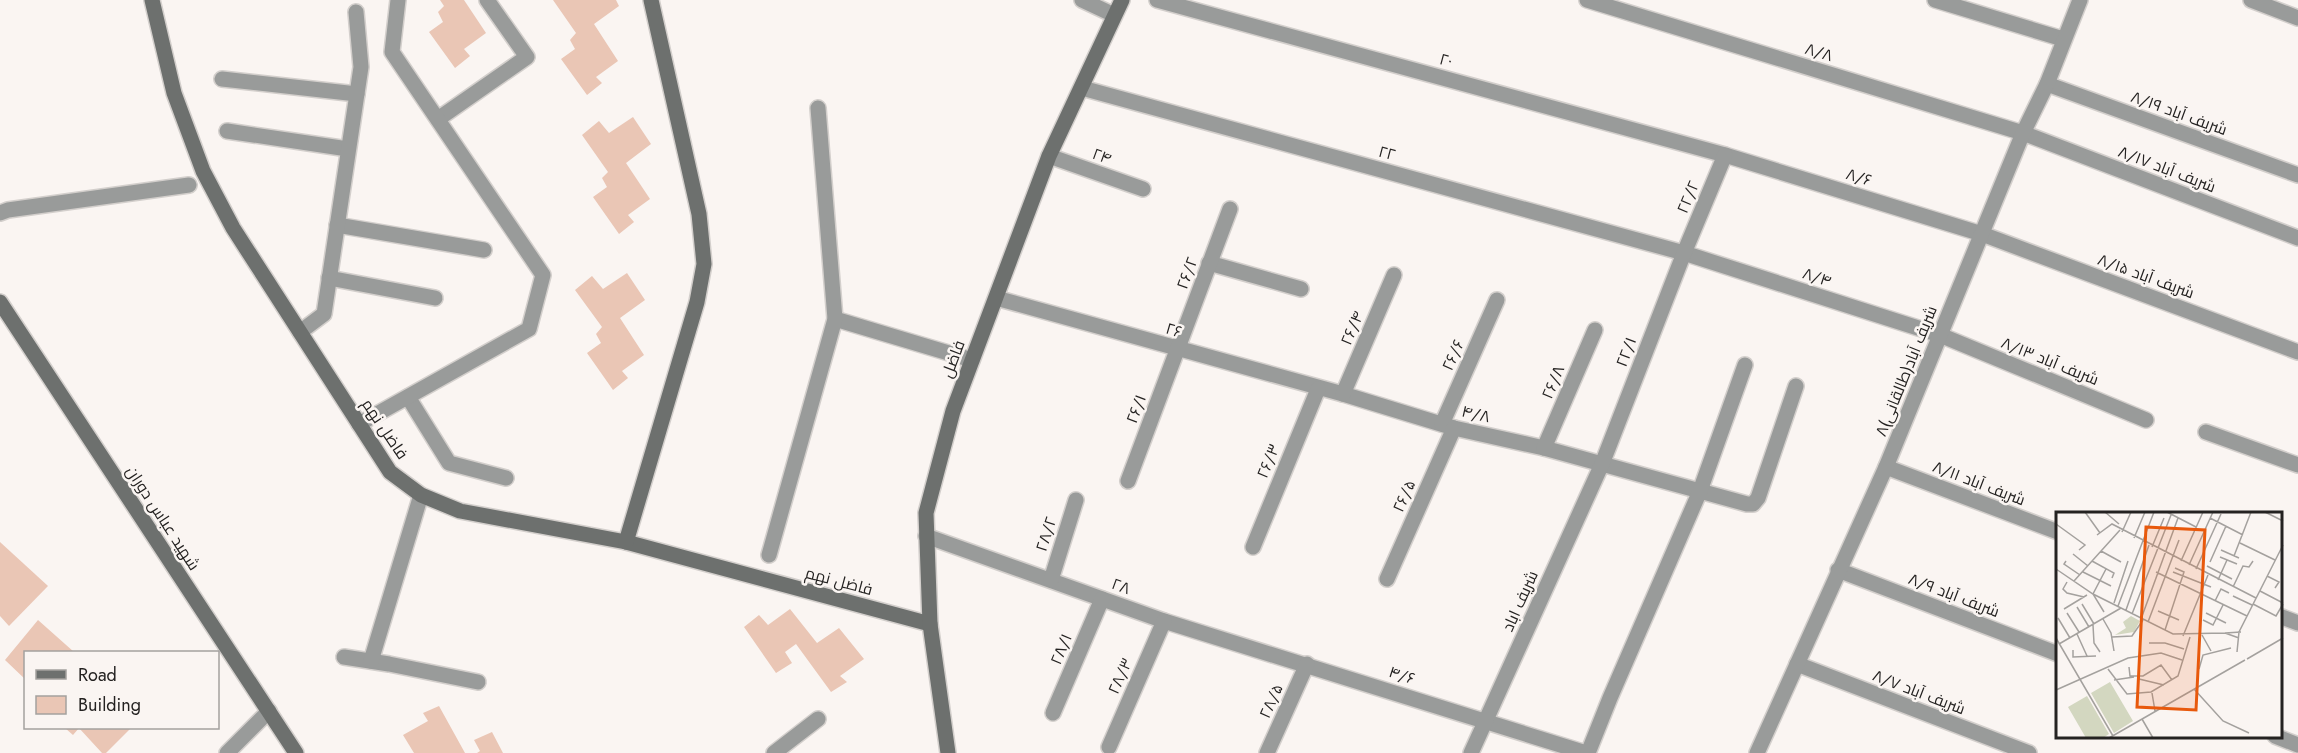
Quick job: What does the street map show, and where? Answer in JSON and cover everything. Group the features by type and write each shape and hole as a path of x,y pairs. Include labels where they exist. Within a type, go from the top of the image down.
{"street":[{"name":"فاضل نهم","path":"152,0 174,93 203,171 234,228 390,472 420,495 460,511 626,542 930,624"},
{"path":"359,424 529,329 543,275 392,52 398,0"},
{"path":"438,120 527,57 487,0"},
{"path":"626,542 697,302 704,264 699,214 651,0"},
{"path":"1082,0 1114,15"},
{"name":"فاضل","path":"948,753 930,624 926,513 950,422 1049,156 1122,0"},
{"name":"۲۰","path":"1157,0 1725,154"},
{"name":"۸/۸","path":"1587,0 2023,133"},
{"path":"1935,0 2063,39"},
{"name":"۸شریف آباد(طالقانی)","path":"1757,753 1886,467 2080,0"},
{"path":"2251,0 2298,18"},
{"path":"300,332 324,314 361,67 356,12"},
{"path":"222,79 357,94"},
{"name":"شریف آباد ۸/۱۹","path":"2047,84 2298,175"},
{"name":"۲۲","path":"1082,88 1684,253"},
{"path":"769,555 835,319 818,108"},
{"path":"227,131 348,149"},
{"name":"شریف آباد ۸/۱۷","path":"2023,133 2298,238"},
{"name":"۸/۶","path":"1725,154 1982,234"},
{"name":"۲۲/۲","path":"1684,253 1725,154"},
{"name":"۲۴","path":"1049,156 1143,189"},
{"path":"0,213 189,185"},
{"name":"۲۶/۲","path":"1178,349 1230,209"},
{"path":"337,225 484,250"},
{"name":"شریف آباد ۸/۱۵","path":"1982,234 2298,352"},
{"name":"۸/۴","path":"1684,253 1940,335"},
{"name":"۲۲/۱","path":"1602,464 1684,253"},
{"path":"1209,263 1300,289"},
{"name":"۲۶/۴","path":"1343,394 1394,275"},
{"path":"329,278 435,298"},
{"name":"۲۶","path":"996,298 1318,389 1343,394"},
{"name":"۲۶/۶","path":"1448,426 1497,300"},
{"name":"شهید عباس دوران","path":"0,302 296,753"},
{"path":"835,319 972,360"},
{"name":"۲۶/۸","path":"1544,447 1595,330"},
{"name":"شریف آباد ۸/۱۳","path":"1940,335 2146,420"},
{"name":"۲۶/۱","path":"1128,481 1178,349"},
{"path":"1587,753 1700,491 1745,365"},
{"name":"۴/۸","path":"1343,394 1448,426 1544,447 1753,504 1758,498 1796,386"},
{"name":"۲۶/۳","path":"1252,547 1318,389"},
{"path":"408,397 449,463 507,478"},
{"name":"۲۶/۵","path":"1386,579 1448,426"},
{"path":"2206,432 2298,465"},
{"name":"شریف اباد","path":"1471,753 1602,464"},
{"name":"شریف آباد ۸/۱۱","path":"1886,467 2056,531"},
{"path":"371,661 420,495"},
{"name":"۲۸/۲","path":"1051,580 1076,500"},
{"name":"۲۸","path":"926,536 1164,621 1307,664"},
{"name":"شریف آباد ۸/۹","path":"1838,570 2056,653"},
{"name":"۲۸/۱","path":"1053,713 1102,599"},
{"path":"2283,617 2298,623"},
{"name":"۲۸/۳","path":"1109,747 1164,621"},
{"path":"344,657 478,682"},
{"name":"۴/۶","path":"1307,664 1587,753"},
{"name":"۲۸/۵","path":"1267,753 1307,664"},
{"name":"شریف آباد ۸/۷","path":"1797,664 2029,753"},
{"path":"227,753 269,711"},
{"path":"774,753 818,719"},
{"path":"2280,738 2298,745"}],"building":[{"path":"440,0 464,0 486,33 464,49 470,56 455,68 429,32 443,22 438,12 444,6"},
{"path":"553,0 616,0 619,6 594,24 618,61 596,77 602,83 587,95 561,59 575,49 570,40 576,33"},
{"path":"633,117 651,144 626,163 650,199 628,215 634,222 619,234 593,197 607,187 602,178 608,172 582,135 599,121 609,133"},
{"path":"627,273 645,300 620,318 644,355 622,371 628,378 613,390 587,353 601,343 596,334 602,327 575,290 592,276 603,289"},
{"path":"0,542 48,586 9,626 0,616"},
{"path":"790,609 817,643 839,628 864,659 840,676 847,682 831,692 796,644 785,652 792,663 776,673 744,627 759,615 768,625"},
{"path":"38,620 73,651 24,651 24,678 5,660"},
{"path":"439,706 465,753 414,753 403,735 428,721 423,713"},
{"path":"66,729 78,729 73,735"},
{"path":"80,729 130,729 106,753 102,753"},
{"path":"492,732 503,753 477,753 480,751 474,740"}]}
